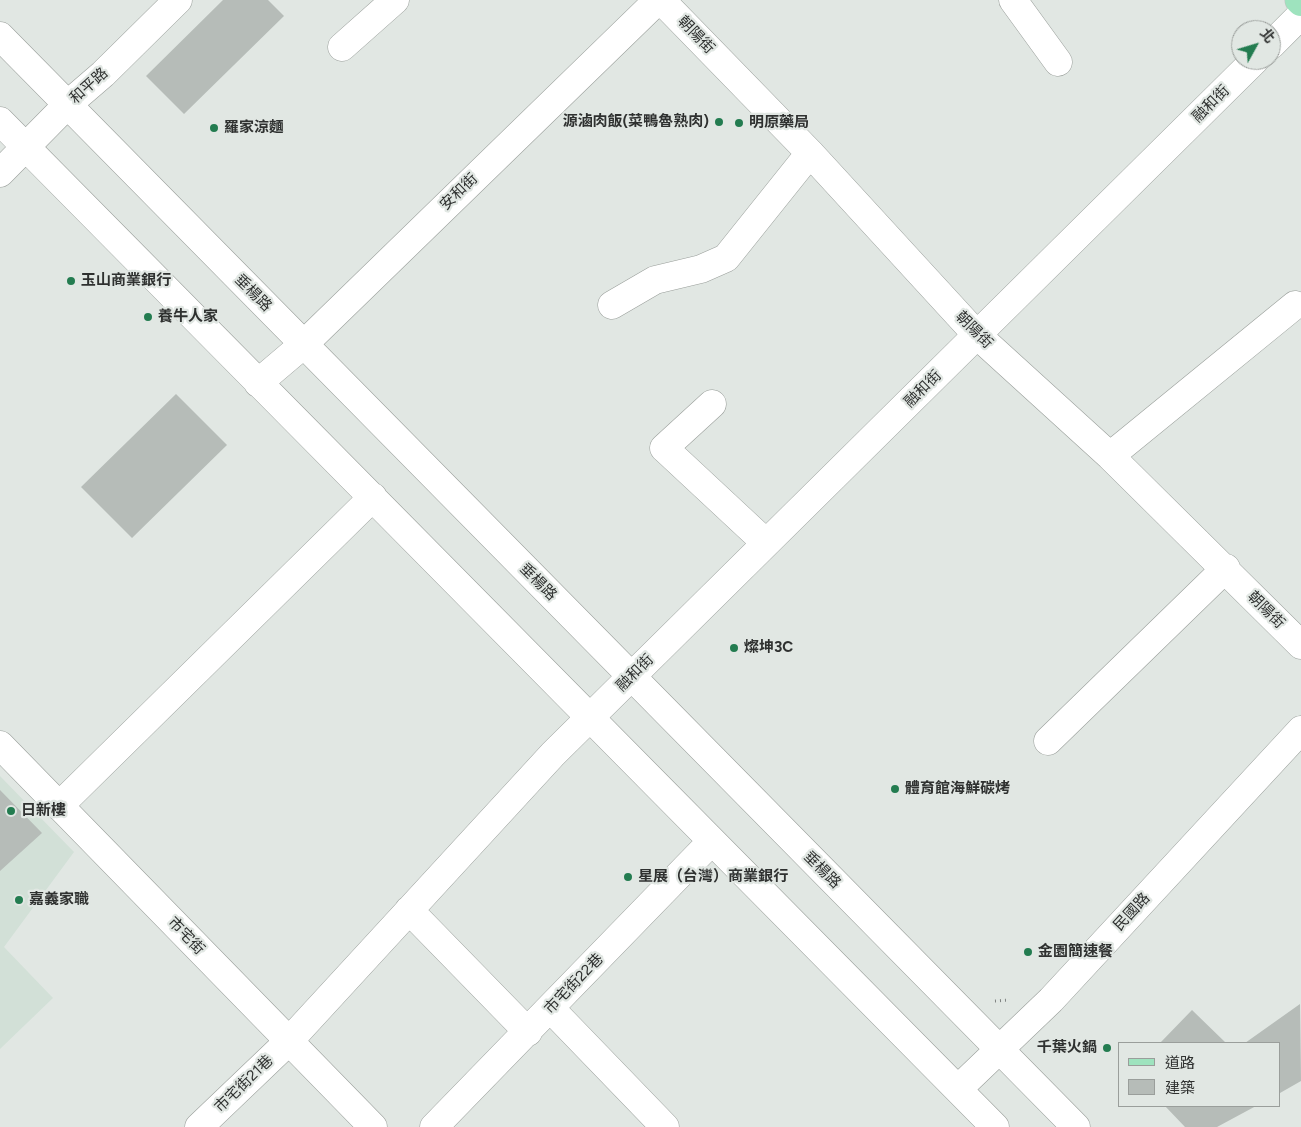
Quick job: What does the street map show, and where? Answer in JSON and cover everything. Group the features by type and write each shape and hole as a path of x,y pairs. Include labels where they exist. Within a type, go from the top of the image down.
{"street":[{"name":"和平路","path":"0,173 67,105 103,74 178,0"},
{"path":"342,47 395,0"},
{"name":"朝陽街","path":"660,0 810,153 977,335 1110,456 1226,568 1301,645"},
{"name":"安和街","path":"258,382 304,344 660,0"},
{"path":"1013,0 1058,62"},
{"path":"1281,35 1301,15"},
{"name":"垂楊路","path":"0,36 1076,1127"},
{"name":"融和街","path":"409,910 553,754 1245,70"},
{"path":"0,121 995,1127"},
{"path":"612,305 655,280 701,269 726,258 810,153"},
{"path":"1110,456 1295,305"},
{"path":"712,404 664,448 766,544"},
{"path":"59,806 372,498"},
{"path":"1048,741 1226,568"},
{"name":"民國路","path":"958,1089 1051,1000 1301,730"},
{"name":"市宅街","path":"0,745 373,1127"},
{"name":"市宅街22巷","path":"434,1127 551,1009 712,840"},
{"path":"409,910 528,1032"},
{"name":"市宅街21巷","path":"199,1127 289,1041 409,910"},
{"path":"551,1009 664,1127"}],"path":[{"path":"995,1001 1018,1000"},
{"path":"1051,1051 1052,1037"}],"shaded area":[{"name":"嘉義家職","path":"0,776 74,852 4,947 53,998 0,1049"}],"building":[{"path":"223,0 268,0 284,16 184,114 146,76"},
{"path":"176,394 227,445 132,538 81,487"},
{"name":"日新樓","path":"0,790 42,833 0,871"},
{"path":"1300,1004 1301,1081 1281,1092 1281,1042 1246,1042"},
{"path":"1192,1010 1225,1042 1161,1042"},
{"path":"1166,1107 1254,1107 1217,1127 1185,1127"}],"place":[{"name":"源滷肉飯(菜鴨魯熟肉)","path":"719,122"},
{"name":"明原藥局","path":"739,123"},
{"name":"羅家涼麵","path":"214,128"},
{"name":"玉山商業銀行","path":"71,281"},
{"name":"養牛人家","path":"148,317"},
{"name":"燦坤3C","path":"734,648"},
{"name":"體育館海鮮碳烤","path":"895,789"},
{"name":"日新樓","path":"11,811"},
{"name":"星展（台灣）商業銀行","path":"628,877"},
{"name":"嘉義家職","path":"19,900"},
{"name":"金園簡速餐","path":"1028,952"},
{"name":"千葉火鍋","path":"1107,1048"}]}
